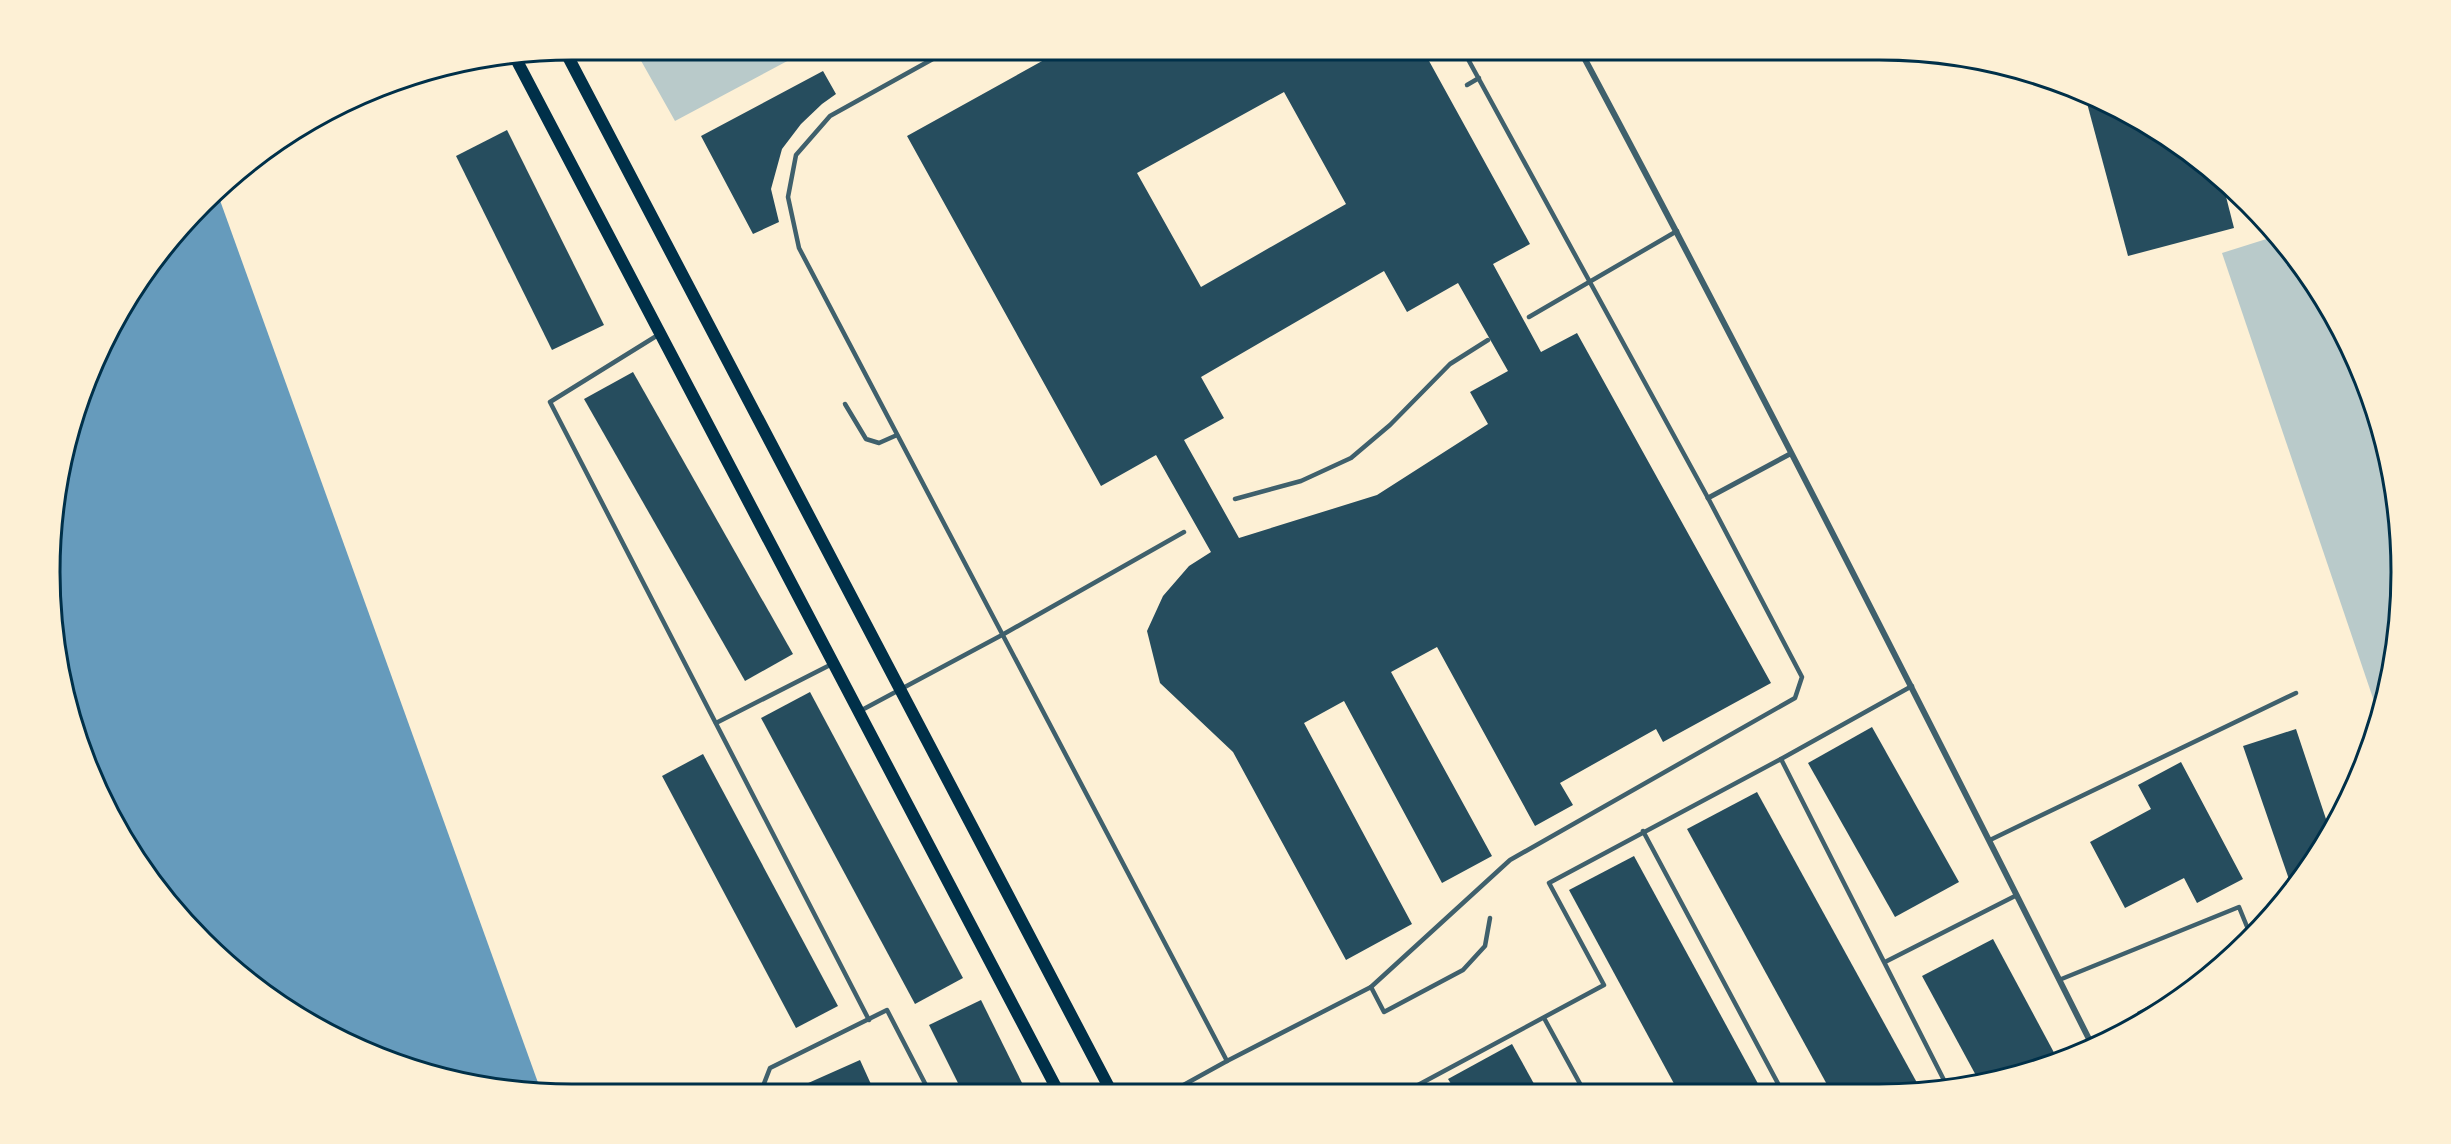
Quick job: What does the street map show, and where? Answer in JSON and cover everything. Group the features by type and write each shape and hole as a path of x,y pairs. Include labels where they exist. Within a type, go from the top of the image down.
{"main road":[{"path":"570,60 1107,1084"},
{"path":"518,63 1054,1084"}],"street":[{"path":"1585,60 1677,231 1790,454 1912,686 2089,1039"},
{"path":"1708,498 1790,454"}],"lane":[{"path":"931,60 830,116 796,155 788,197 799,248 1227,1061"},
{"path":"1185,1084 1371,987 1510,860 1795,698 1802,677 1708,498 1469,60"},
{"path":"1467,85 1479,78"},
{"path":"1529,317 1677,231"},
{"path":"661,333 550,402 869,1020"},
{"path":"1235,499 1302,481 1351,458 1390,425 1450,364 1488,340"},
{"path":"845,404 866,439 879,443 897,435"},
{"path":"860,711 1002,635 1184,532"},
{"path":"716,723 834,663"},
{"path":"1420,1084 1604,985 1549,883 1912,686"},
{"path":"1990,840 2296,693"},
{"path":"1781,759 1944,1080"},
{"path":"1643,831 1779,1084"},
{"path":"1885,962 2017,895"},
{"path":"2059,980 2239,907 2247,927"},
{"path":"1371,987 1384,1012 1463,970 1485,946 1490,918"},
{"path":"764,1084 770,1068 887,1010 925,1084"},
{"path":"1544,1018 1580,1084"}],"shaded area":[{"path":"641,60 789,60 675,121"},
{"path":"2268,239 2305,288 2322,316 2352,376 2364,407 2381,472 2390,539 2391,572 2387,639 2374,703 2222,253"}],"water":[{"path":"220,200 538,1083 472,1074 407,1057 376,1045 316,1015 260,978 210,934 166,884 129,828 99,768 87,737 70,672 61,605 60,572 64,505 77,439 99,376 129,316 166,260 187,234"}],"building":[{"path":"1044,60 1429,60 1530,244 1493,264 1541,352 1577,333 1771,683 1663,742 1656,729 1560,783 1573,805 1535,826 1437,647 1391,672 1492,856 1442,883 1344,701 1304,723 1412,924 1346,960 1233,752 1160,683 1147,631 1163,596 1189,566 1211,552 1156,455 1101,486 907,136","holes":["1284,92 1346,204 1201,287 1137,173","1384,271 1407,312 1458,283 1508,371 1470,392 1488,424 1377,495 1239,538 1184,440 1224,418 1201,377"]},
{"path":"823,71 836,94 801,124 782,149 771,189 779,222 753,234 701,136"},
{"path":"2087,105 2163,146 2226,195 2234,228 2128,256"},
{"path":"507,130 604,325 552,350 456,156"},
{"path":"633,372 793,654 745,681 584,399"},
{"path":"810,692 963,978 915,1004 761,718"},
{"path":"1872,727 1959,882 1895,917 1808,763"},
{"path":"2296,729 2326,820 2289,879 2243,746"},
{"path":"703,754 838,1006 796,1028 662,776"},
{"path":"2181,762 2243,879 2197,903 2184,878 2125,908 2090,842 2151,809 2138,785"},
{"path":"1757,792 1917,1083 1827,1084 1687,829"},
{"path":"1634,856 1758,1084 1674,1084 1569,890"},
{"path":"1993,939 2054,1053 2012,1067 1976,1075 1922,976"},
{"path":"981,1000 1023,1084 958,1084 929,1025"},
{"path":"1512,1044 1534,1084 1451,1084 1448,1079"},
{"path":"860,1060 871,1084 806,1084"}]}
